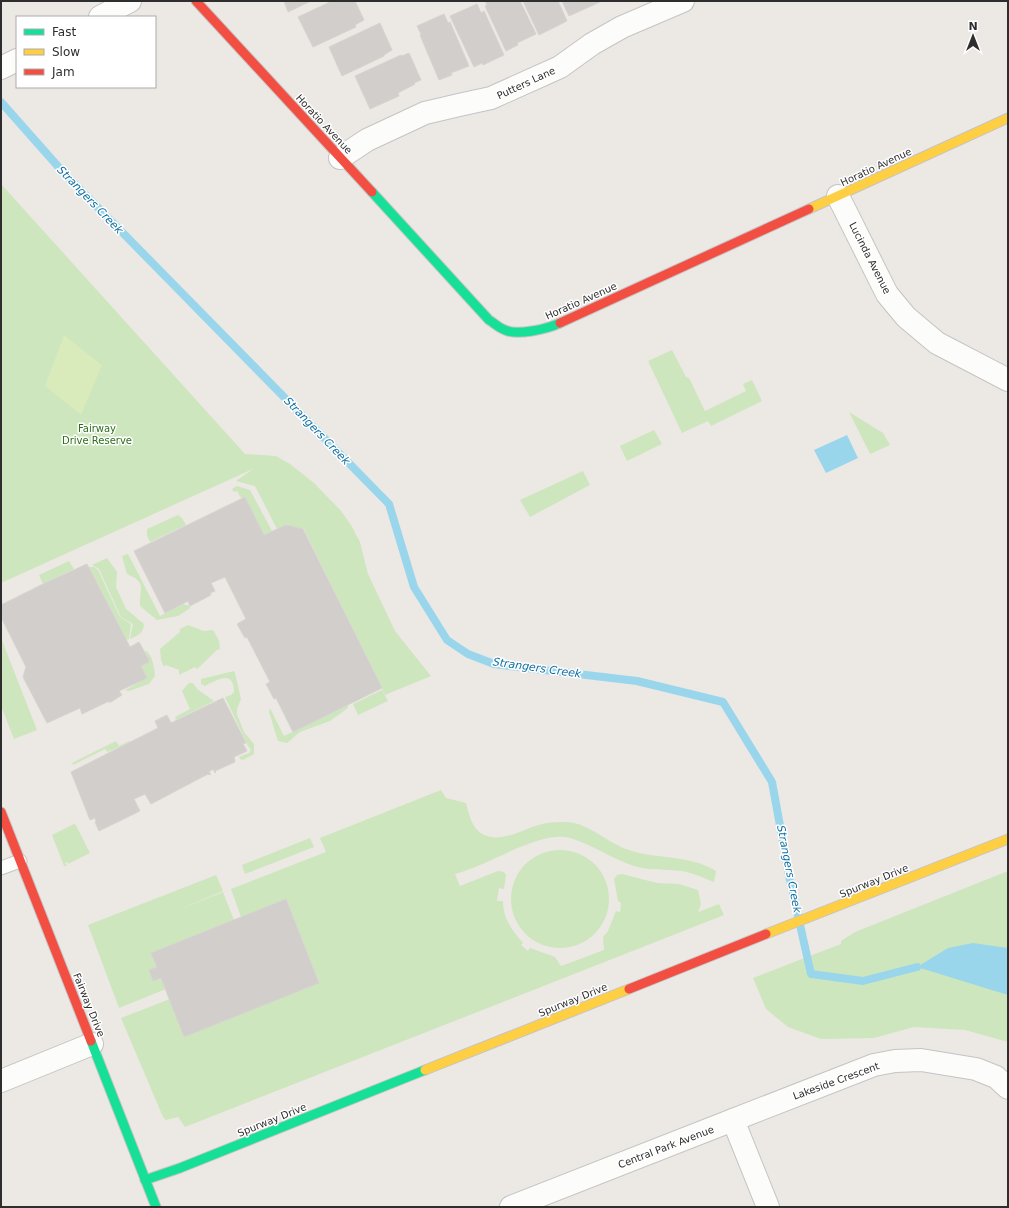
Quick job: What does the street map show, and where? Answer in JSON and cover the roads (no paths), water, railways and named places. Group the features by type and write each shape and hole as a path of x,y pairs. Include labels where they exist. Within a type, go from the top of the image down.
{"street":[{"path":"102,16 130,1"},
{"name":"Horatio Avenue","path":"196,1 489,320 506,330 529,332 551,327 1008,118"},
{"name":"Putters Lane","path":"340,158 367,140 425,113 459,104 491,98 560,67 592,44 622,27 683,1"},
{"path":"1,68 16,60"},
{"name":"Lucinda Avenue","path":"838,196 887,294 906,317 937,343 1008,380"},
{"name":"Fairway Drive","path":"1,812 156,1207"},
{"name":"Spurway Drive","path":"145,1180 180,1168 758,937 1008,839"},
{"path":"1,1081 92,1044"},
{"name":"Lakeside Crescent","path":"733,1120 874,1065 895,1061 921,1060 976,1069 996,1076 1008,1088"},
{"path":"733,1120 768,1207"},
{"name":"Central Park Avenue","path":"512,1207 733,1120"}],"lane":[{"path":"1,868 20,861"}],"water":[{"path":"847,435 858,458 826,473 814,450"},
{"path":"973,943 1008,948 1008,995 917,967 948,948"}],"waterway":[{"name":"Strangers Creek","path":"1,102 63,172 389,504 414,587 447,640 468,654 494,664 637,681 723,702 772,782 790,880 811,974 863,981 917,967"}],"park label":[{"name":"Fairway Drive Reserve","path":"97,434"}]}
